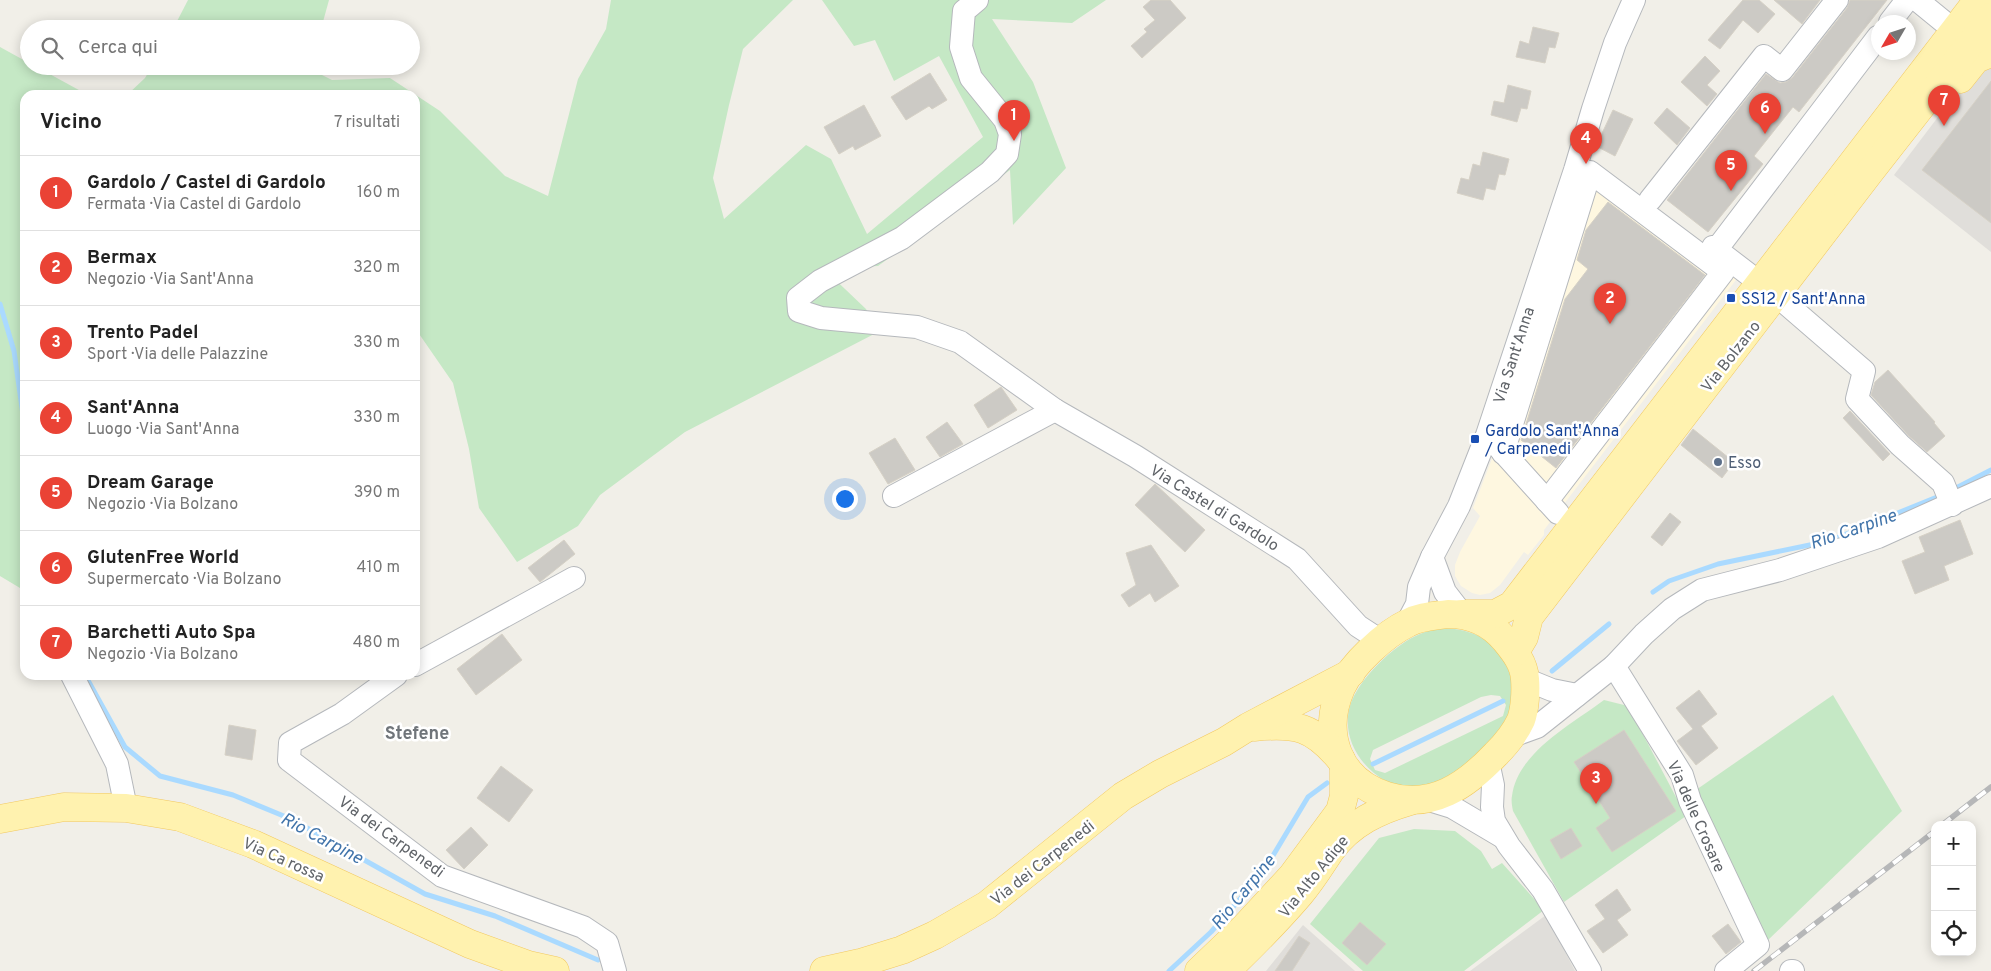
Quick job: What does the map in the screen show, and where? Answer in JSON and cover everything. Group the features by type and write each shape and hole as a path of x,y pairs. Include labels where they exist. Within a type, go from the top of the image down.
{"main road":[{"name":"Via Bolzano","path":"1515,652 1524,637 1529,617 1978,0"},
{"name":"Via Bolzano","path":"1406,623 1420,618 1462,614 1495,614 1512,605 1652,423 1869,173 1991,17"},
{"path":"1869,173 1904,148 1976,59 1991,53"},
{"path":"1552,507 1567,510 1623,440 1652,423"},
{"path":"1462,614 1482,621 1498,632 1515,652 1522,664 1525,679"},
{"path":"1342,763 1334,742 1333,721 1336,701 1342,686 1355,668 1381,641 1406,623"},
{"name":"Via dei Carpenedi","path":"824,971 860,963 902,950 987,905 1123,796 1160,774 1224,742 1355,668"},
{"name":"Via Alto Adige","path":"1226,971 1279,919 1311,882 1345,834 1373,814 1389,807 1453,790 1468,780 1488,762 1512,736 1521,719 1525,700 1525,679"},
{"name":"Via dei Carpenedi","path":"1248,727 1284,724 1302,728 1328,745 1358,782 1373,792 1395,798 1420,800"},
{"name":"Via Alto Adige","path":"1199,971 1244,929 1292,876 1340,811 1344,796 1342,763"},
{"name":"Via Ca rossa","path":"0,819 64,806 126,808 180,817 253,844 470,944 528,965 555,971"}],"street":[{"name":"Via Castel di Gardolo","path":"976,0 964,11 961,47 971,78 1005,120 1010,134 1007,154 990,172 902,238 820,281 798,298 799,311 821,318 917,327 960,342 1055,410 1135,456 1297,559 1358,626 1381,641"},
{"name":"Via Sant'Anna","path":"1406,623 1417,604 1419,587 1459,506 1487,435 1581,174 1581,146 1615,43 1634,0"},
{"path":"1650,200 1764,56 1782,70 1838,0"},
{"path":"1895,15 1907,0"},
{"path":"1917,0 1955,31"},
{"path":"1716,250 1871,46"},
{"path":"1581,146 1768,289 1864,371 1857,399 1948,496"},
{"path":"1487,435 1552,507 1723,272 1590,172 1581,174 1503,452"},
{"path":"894,496 1055,410"},
{"path":"1512,736 1537,727 1614,666 1644,634 1672,609 1702,590 1780,570 1878,537 1948,496 1991,486"},
{"path":"1432,558 1444,592 1462,614"},
{"path":"420,662 574,578"},
{"path":"1355,668 1358,626"},
{"name":"Via delle Crosare","path":"1614,666 1682,776 1690,801 1758,945 1726,971"},
{"path":"1525,679 1552,690 1577,695"},
{"path":"74,680 116,764 126,808"},
{"name":"Via dei Carpenedi","path":"389,680 342,714 290,743 289,760 442,876 583,927 607,943 615,971"},
{"path":"1488,762 1493,785 1492,807 1494,820 1501,836 1543,890 1590,971"},
{"path":"1420,800 1452,808 1501,836"}],"shaded area":[{"path":"1991,62 1991,252 1894,175 1979,63"},
{"path":"1589,160 1739,276 1544,530 1544,535 1528,555 1524,552 1500,585 1490,593 1480,595 1472,593 1461,586 1455,576 1455,565 1480,516 1473,508 1497,446"},
{"path":"1546,915 1575,971 1470,971"},
{"path":"1303,925 1355,971 1266,971"}],"green space":[{"path":"188,0 329,0 323,20 178,20"},
{"path":"611,0 793,0 743,49 713,178 724,219 806,145 831,159 867,234 983,137 939,56 894,81 875,40 854,46 822,0 1106,0 1072,23 992,19 1033,82 1066,168 1013,225 1010,170 878,266 824,269 866,309 878,332 685,432 600,495 578,526 517,562 479,508 469,449 453,383 420,335 420,98 440,111 505,176 548,196 578,79 606,29"},
{"path":"0,47 20,58 20,75 51,75 79,90 20,90 20,588 0,576"},
{"path":"147,75 322,75 332,80 390,78 408,90 132,90"},
{"path":"1446,628 1479,636 1498,651 1508,668 1513,683 1513,699 1509,712 1491,740 1479,753 1451,774 1437,782 1419,787 1395,785 1377,776 1361,760 1355,750 1348,729 1350,706 1354,696 1369,674 1389,654 1420,634","holes":["1500,696 1506,705 1503,716 1385,773 1375,770 1370,759 1373,750 1481,697"]},
{"path":"1833,695 1902,811 1767,941 1693,792"},
{"path":"1604,700 1628,706 1686,816 1564,902 1513,811 1512,796 1516,781 1524,766 1535,753 1562,730"},
{"path":"1414,829 1455,831 1481,851 1492,869 1502,863 1544,910 1464,971 1363,971 1310,924 1379,838"}],"building":[{"path":"1151,0 1170,0 1186,18 1142,58 1131,46 1147,32 1144,29 1155,20 1143,7"},
{"path":"1743,0 1759,0 1775,14 1758,33 1743,20 1720,49 1708,40"},
{"path":"1774,0 1820,0 1802,24"},
{"path":"1850,0 1887,0 1875,15 1871,15 1871,20 1799,112 1793,107 1754,156 1763,164 1708,232 1667,200 1766,74 1780,83 1792,78 1847,8"},
{"path":"1533,27 1559,33 1555,48 1549,47 1545,63 1516,57 1520,41 1529,44"},
{"path":"1705,56 1720,71 1707,85 1717,94 1707,106 1681,82"},
{"path":"930,73 947,100 932,109 929,106 906,120 891,97"},
{"path":"1991,81 1991,223 1922,170"},
{"path":"1508,85 1531,91 1527,109 1521,108 1517,122 1491,115 1494,101 1504,103"},
{"path":"864,105 881,136 855,150 853,146 839,154 824,127"},
{"path":"1667,108 1690,128 1677,145 1654,123"},
{"path":"1613,110 1633,119 1615,156 1596,146"},
{"path":"1483,152 1509,159 1505,175 1499,174 1495,190 1486,188 1483,200 1457,193 1461,178 1469,180 1473,164 1480,166"},
{"path":"1608,202 1705,275 1556,468 1521,440 1565,299 1588,269 1577,260 1586,230"},
{"path":"1888,370 1935,422 1945,436 1927,452 1909,436 1871,395 1875,382"},
{"path":"1001,387 1017,410 988,428 974,405"},
{"path":"1850,411 1890,454 1883,461 1843,418"},
{"path":"947,422 963,444 940,457 926,437"},
{"path":"1693,429 1734,462 1722,478 1681,445"},
{"path":"895,438 915,470 888,484 869,453"},
{"path":"1155,484 1205,530 1185,552 1135,505"},
{"path":"1670,513 1681,522 1662,546 1651,537"},
{"path":"1960,520 1973,554 1944,566 1949,580 1915,594 1902,561 1925,552 1919,537"},
{"path":"564,540 575,554 540,582 528,568"},
{"path":"1151,545 1179,586 1155,602 1150,593 1129,607 1121,595 1136,585 1126,553"},
{"path":"502,634 522,660 476,695 457,669"},
{"path":"1699,690 1717,714 1701,726 1718,748 1696,765 1677,741 1693,729 1676,708"},
{"path":"229,725 256,730 252,760 225,755"},
{"path":"1624,730 1676,811 1612,852 1596,828 1610,818 1574,762"},
{"path":"501,766 533,790 509,822 477,798"},
{"path":"471,827 488,845 464,869 446,850"},
{"path":"1571,828 1582,846 1561,859 1550,840"},
{"path":"1617,889 1631,910 1617,920 1628,935 1603,953 1587,931 1605,919 1595,905"},
{"path":"1360,922 1386,944 1367,965 1342,943"},
{"path":"1728,924 1741,942 1726,954 1712,936"},
{"path":"1299,936 1310,943 1292,971 1275,971"}],"waterway":[{"name":"Rio Carpine","path":"0,304 14,351 20,394"},
{"name":"Rio Carpine","path":"1952,490 1991,470"},
{"name":"Rio Carpine","path":"1653,592 1669,581 1718,564 1829,541 1942,495"},
{"name":"Rio Carpine","path":"1552,671 1609,624"},
{"name":"Rio Carpine","path":"88,680 125,747 160,776 233,795 291,819 425,894 495,916 598,960"},
{"name":"Rio Carpine","path":"1373,764 1503,701"},
{"name":"Rio Carpine","path":"1169,971 1211,932 1262,874 1308,797 1327,783"}],"railway":[{"path":"1947,821 1991,787"},
{"path":"1754,971 1931,834"}],"place":[{"name":"Barchetti Auto Spa","path":"1944,126"},
{"name":"GlutenFree World","path":"1765,134"},
{"name":"Gardolo / Castel di Gardolo","path":"1014,141"},
{"name":"Sant'Anna","path":"1586,164"},
{"name":"Dream Garage","path":"1731,191"},
{"name":"SS12 / Sant'Anna","path":"1731,298"},
{"name":"Bermax","path":"1610,324"},
{"name":"Gardolo Sant'Anna / Carpenedi","path":"1475,439"},
{"name":"Esso","path":"1718,462"},
{"name":"Trento Padel","path":"1596,804"}],"district":[{"name":"Stefene","path":"417,733"}]}
